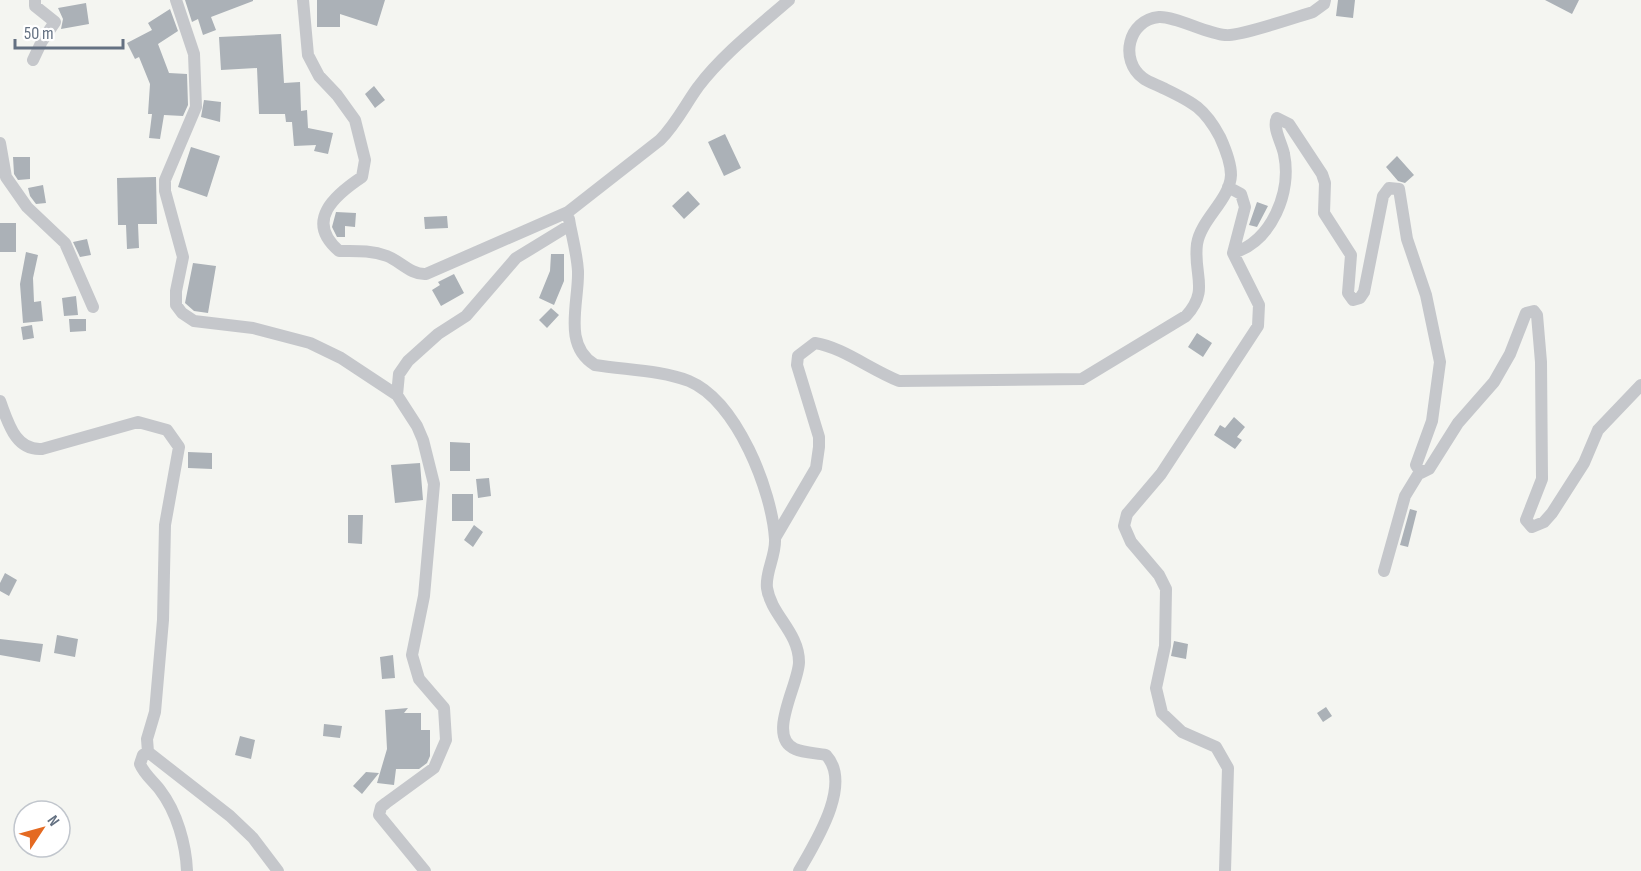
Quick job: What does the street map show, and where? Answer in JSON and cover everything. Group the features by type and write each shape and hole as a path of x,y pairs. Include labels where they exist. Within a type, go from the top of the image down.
{"street":[{"path":"33,60 55,22 35,6 35,0"},
{"path":"176,0 194,54 196,77 196,107 165,180 165,191 183,257 176,291 176,305 182,313 194,321 253,328 310,343 341,358 397,395 417,426 431,465 434,484 424,596 413,646 413,663 419,679 439,700 447,725 444,748 434,768 381,807 380,816 418,868"},
{"path":"303,0 308,55 319,76 337,95 355,120 365,160 362,177 334,200 322,223 327,238 339,250 372,251 403,264 418,274 426,274 569,219"},
{"path":"397,395 399,374 408,361 438,334 466,316 516,258 569,219 674,127 698,87 718,63 789,0"},
{"path":"775,538 816,468 819,437 796,365 798,356 803,350 815,343 828,345 873,371 898,381 1082,379 1186,316 1196,305 1201,289 1196,261 1197,241 1205,223 1228,187 1231,176 1226,149 1210,118 1198,105 1142,78 1131,64 1127,54 1128,44 1141,25 1160,17 1227,36 1313,12 1324,4 1325,0"},
{"path":"1233,253 1258,241 1270,225 1286,183 1284,155 1275,126 1277,118 1289,124 1322,174 1325,183 1324,213 1351,255 1348,293 1353,300 1360,298 1364,292 1383,196 1389,188 1399,189 1407,239 1426,295 1440,362 1432,421 1416,465 1419,473"},
{"path":"0,143 5,181 27,207 65,243 93,307"},
{"path":"1225,871 1228,768 1216,747 1182,732 1162,714 1156,688 1165,646 1166,589 1159,575 1131,542 1124,526 1126,514 1161,474 1258,326 1259,305 1233,253 1245,207 1241,194 1228,187"},
{"path":"569,219 578,269 574,338 584,358 595,364 689,381 714,398 735,425 750,452 764,489 775,538 775,553 767,588 795,640 800,659 799,672 782,723 784,738 794,749 826,755 834,764 837,778 820,832 799,871"},
{"path":"1383,571 1405,496 1419,473 1429,469 1458,423 1494,382 1510,354 1523,317 1528,311 1534,311 1537,315 1541,363 1542,479 1526,520 1529,525 1538,525 1552,513 1584,463 1598,430 1641,385"},
{"path":"0,401 15,436 28,448 42,448 138,422 167,430 172,435 179,447 165,525 159,670 155,712 147,739 148,752 230,816 253,838 278,871"},
{"path":"148,752 143,755 140,764 162,793 172,813 186,856 187,871"}],"building":[{"path":"185,0 253,1 211,17 216,30 203,35 198,19 192,22"},
{"path":"317,0 385,0 377,26 340,14 340,27 317,27"},
{"path":"1338,0 1355,0 1353,18 1336,16"},
{"path":"1545,0 1579,0 1572,14"},
{"path":"86,3 89,24 61,29 63,19 58,8"},
{"path":"170,9 178,31 158,44 169,73 187,74 188,105 183,116 164,115 160,139 149,138 152,114 148,114 150,84 139,57 135,59 127,43 152,30 148,23"},
{"path":"281,34 284,83 300,82 301,111 307,110 308,128 333,133 328,154 314,151 316,145 294,146 292,122 286,122 285,114 259,114 257,68 221,70 219,37"},
{"path":"374,86 385,100 375,108 365,94"},
{"path":"204,100 221,102 220,122 201,117"},
{"path":"725,134 741,168 724,176 708,142"},
{"path":"191,147 220,156 207,197 178,187"},
{"path":"1397,156 1414,175 1405,183 1398,181 1386,167"},
{"path":"13,157 30,157 30,179 18,180 14,174"},
{"path":"156,177 157,224 138,224 139,248 127,249 126,225 118,225 117,178"},
{"path":"43,185 46,203 36,204 28,188"},
{"path":"688,191 700,204 684,219 672,206"},
{"path":"1257,202 1268,206 1257,227 1249,225"},
{"path":"336,212 356,213 355,227 345,226 345,237 337,237 332,227"},
{"path":"447,216 448,228 425,229 424,217"},
{"path":"0,223 16,223 16,252 0,252"},
{"path":"87,239 91,255 80,257 73,242"},
{"path":"26,252 38,255 33,278 34,302 41,301 43,321 23,323 20,284"},
{"path":"551,254 564,254 564,281 554,305 539,298 550,271"},
{"path":"193,263 216,266 208,313 194,311 185,303"},
{"path":"454,274 464,293 441,306 432,290 440,285 438,282"},
{"path":"76,296 78,315 64,316 62,298"},
{"path":"551,308 559,315 547,328 539,320"},
{"path":"69,319 86,319 86,331 70,332"},
{"path":"32,325 34,338 23,340 21,327"},
{"path":"1197,333 1212,343 1203,357 1188,347"},
{"path":"1234,417 1245,427 1237,437 1242,440 1235,449 1214,435 1220,425 1225,428"},
{"path":"450,442 470,443 470,471 450,471"},
{"path":"188,452 212,453 212,469 188,468"},
{"path":"420,463 423,500 395,503 391,465"},
{"path":"489,478 491,496 478,498 476,479"},
{"path":"452,494 473,494 473,521 452,521"},
{"path":"1410,509 1417,511 1408,547 1400,545"},
{"path":"348,515 363,515 362,544 348,543"},
{"path":"474,525 483,532 473,547 464,540"},
{"path":"5,573 17,580 9,596 0,591 0,583"},
{"path":"57,635 78,639 75,657 54,653"},
{"path":"0,639 43,644 40,662 0,655"},
{"path":"1174,641 1188,644 1186,659 1171,656"},
{"path":"393,655 395,678 382,679 380,657"},
{"path":"1326,707 1332,716 1323,722 1317,713"},
{"path":"408,708 404,713 421,713 421,730 430,730 430,756 427,763 419,769 396,769 394,785 377,783 387,749 385,710"},
{"path":"324,724 342,726 340,738 323,736"},
{"path":"240,736 255,740 251,759 235,755"},
{"path":"366,772 379,773 362,794 353,786"}]}
